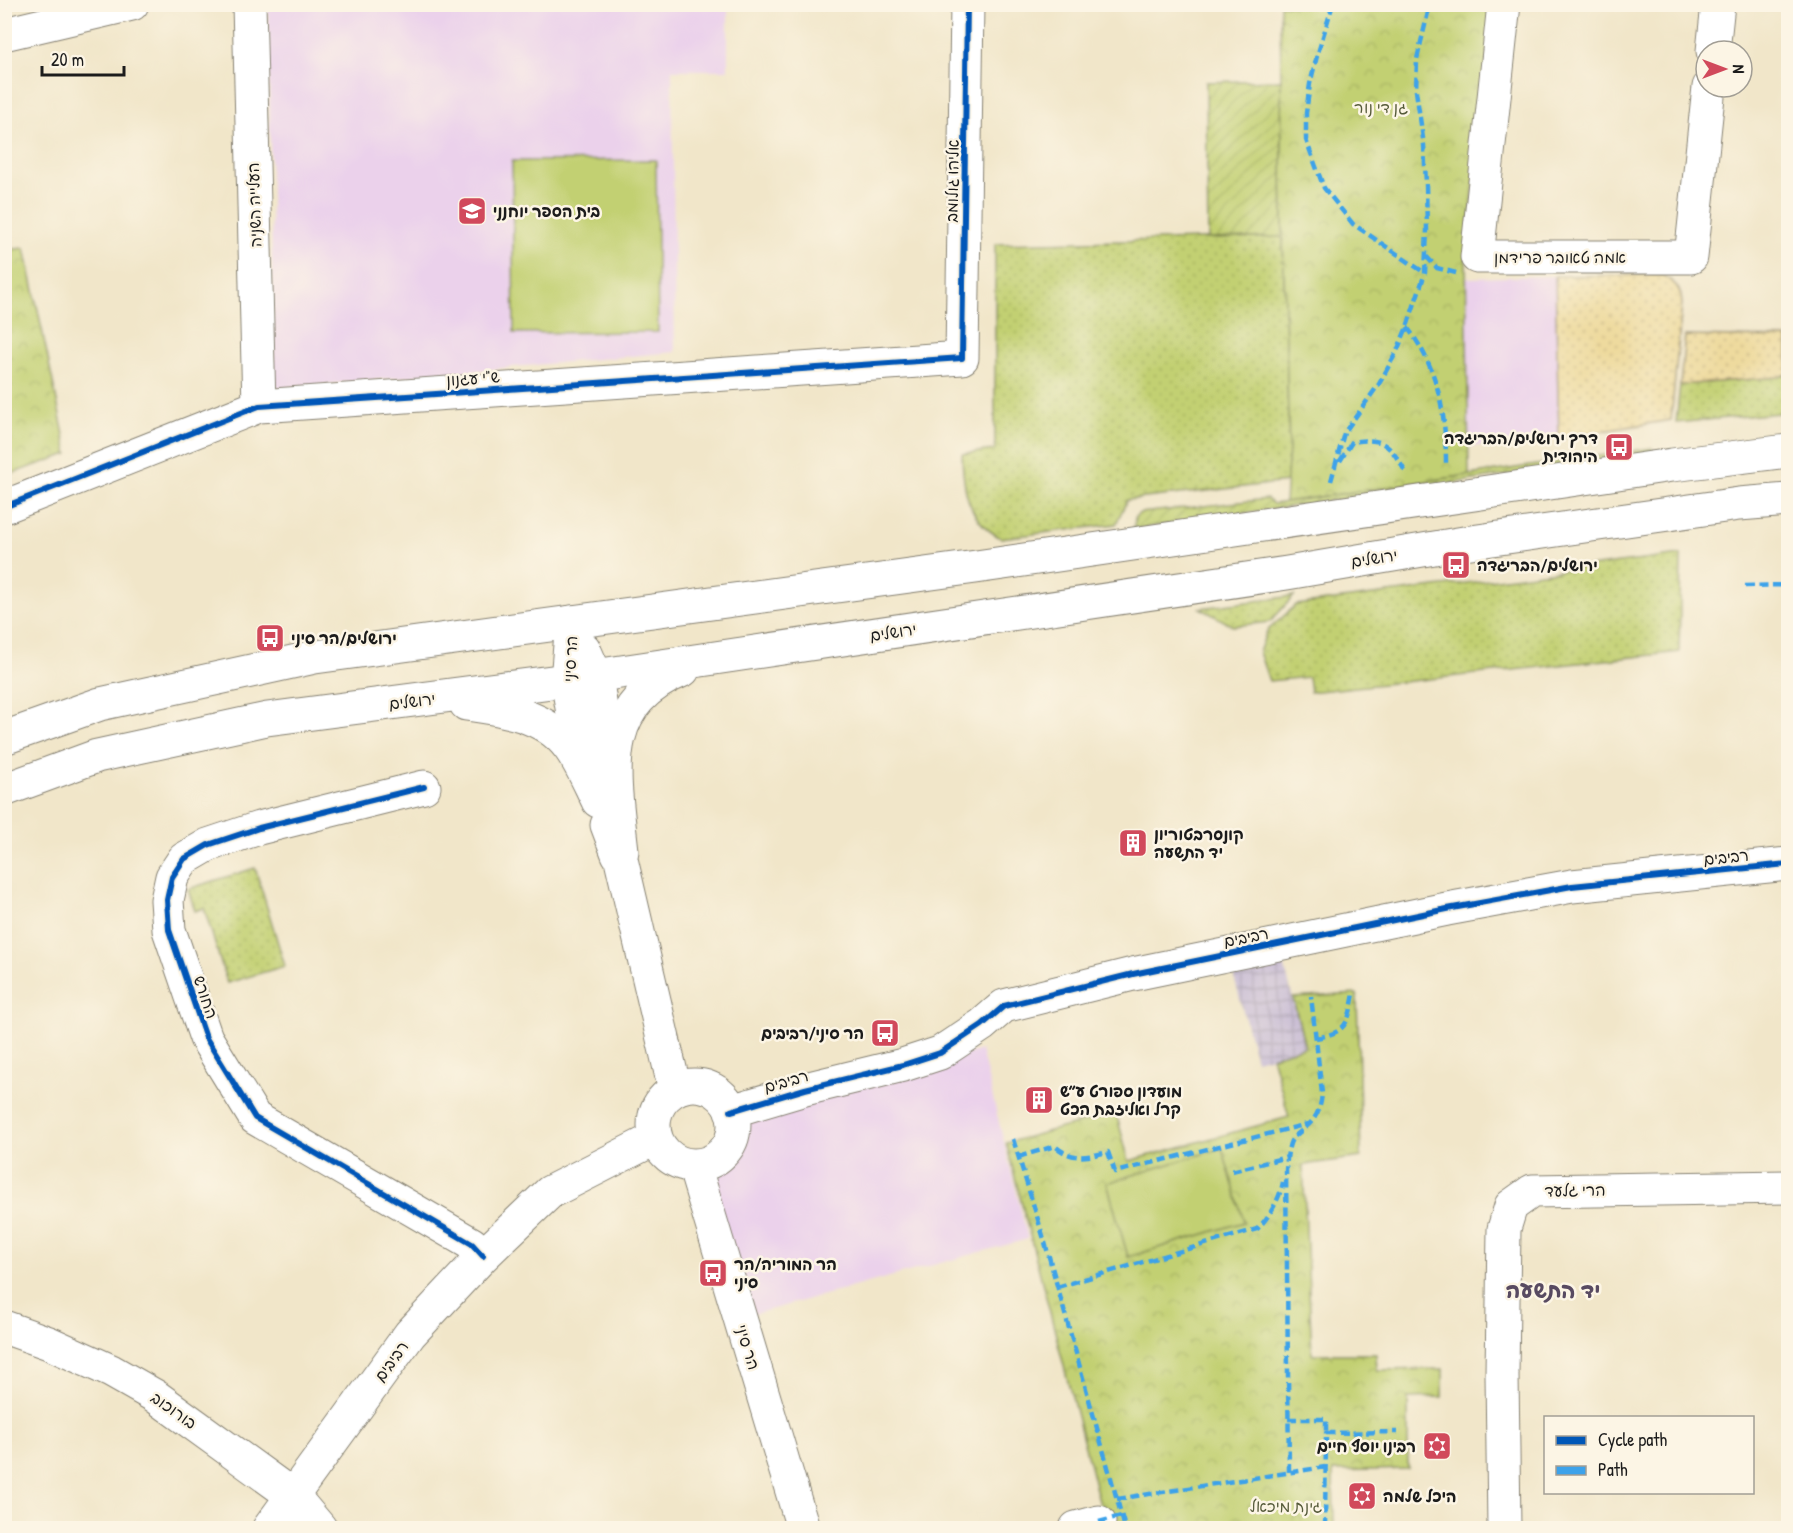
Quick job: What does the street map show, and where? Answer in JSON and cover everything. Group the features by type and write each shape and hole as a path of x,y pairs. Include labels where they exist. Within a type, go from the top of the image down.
{"street":[{"path":"4,34 132,4"},
{"name":"העלייה השניה","path":"249,4 260,406"},
{"name":"אליהו גולומב","path":"962,357 967,4"},
{"name":"אמה טאובר פרידמן","path":"1504,4 1477,257 1691,257 1708,99"},
{"path":"1714,39 1718,4"},
{"name":"ש\"י עגנון","path":"4,507 260,406 962,357"},
{"path":"1751,454 1788,442"},
{"path":"4,738 100,704 315,657 976,567 1751,454 1788,451"},
{"name":"ירושלים","path":"4,790 97,756 267,719 431,699 709,660 1287,573 1464,543 1738,504 1788,500"},
{"name":"הר סיני","path":"572,622 581,678 675,1090"},
{"path":"621,853 615,785 617,745 622,724 632,707 646,692 665,678 709,660"},
{"name":"הר סיני","path":"581,678 573,713 598,801 618,854 621,853"},
{"path":"431,699 494,707 548,726 571,749 598,801"},
{"name":"החורש","path":"423,787 260,828 208,845 184,859 172,877 167,900 169,930 206,1038 255,1118 472,1244 483,1256"},
{"name":"רביבים","path":"731,1111 940,1053 982,1025 1004,1006 1133,974 1572,886 1788,864"},
{"path":"688,1085 714,1090 724,1099 731,1111 732,1136 726,1148 706,1163 694,1165 681,1163 670,1157 656,1137 655,1115 659,1105 666,1096 688,1085"},
{"name":"רביבים","path":"269,1528 410,1334 483,1256 550,1192 656,1137"},
{"name":"הר סיני","path":"694,1165 803,1528"},
{"name":"הרי גלעד","path":"1504,1528 1502,1374 1504,1229 1510,1206 1533,1191 1788,1187"},
{"name":"בורוכוב","path":"4,1327 60,1348 111,1371 155,1396 293,1496 320,1528"}],"shaded area":[{"name":"בית הספר יוחנני","path":"268,5 728,5 728,70 672,70 675,352 274,389"},
{"path":"1555,276 1559,438 1468,447 1466,278"},
{"path":"1283,960 1305,1047 1256,1060 1233,973"},
{"path":"981,1050 1028,1239 747,1316 705,1169 721,1163 731,1153 737,1139 739,1120"}],"green space":[{"name":"גן די נור","path":"1280,5 1493,5 1466,258 1469,475 1285,502 1289,449"},
{"path":"1281,80 1283,237 1208,239 1206,82"},
{"path":"656,160 658,332 514,333 512,161"},
{"path":"1283,237 1289,449 1287,482 1127,500 1116,524 1001,538 981,522 969,502 962,454 995,450 995,244"},
{"path":"25,248 68,454 5,476 5,250"},
{"path":"1788,373 1788,412 1676,423 1680,385 1779,377"},
{"path":"1652,448 1653,454 1134,529 1135,517 1140,513 1267,499 1273,504"},
{"path":"1681,555 1679,652 1310,692 1308,677 1269,681 1259,652 1267,631 1296,605"},
{"path":"1294,596 1270,622 1233,626 1200,608"},
{"path":"255,868 285,966 227,983 204,908 195,911 188,889"},
{"name":"גינת מיכאל","path":"1357,994 1361,1157 1303,1165 1312,1354 1376,1354 1377,1370 1443,1369 1443,1397 1408,1398 1408,1469 1333,1471 1334,1528 1106,1528 1006,1143 1116,1113 1129,1161 1289,1117 1272,1056 1305,1047 1293,998"},
{"path":"1222,1148 1244,1222 1128,1257 1107,1183"}],"sand":[{"path":"1662,275 1677,287 1682,304 1671,420 1559,438 1555,276"},
{"path":"1685,336 1788,338 1788,373 1779,377 1680,385"}],"marked path":[{"path":"1333,4 1310,84 1306,113 1306,140 1324,188 1353,224 1425,273"},
{"path":"1331,481 1344,433 1379,384 1397,351 1425,273 1426,183 1424,145 1416,91 1417,59 1430,4"},
{"path":"1426,256 1437,268 1460,274"},
{"path":"1407,327 1427,359 1438,393 1442,410 1446,465"},
{"path":"1340,461 1352,442 1379,442 1390,449 1405,471"},
{"path":"1745,586 1788,585"},
{"path":"1316,1038 1334,1033 1344,1025 1348,1020 1354,994"},
{"path":"1289,1472 1286,1170 1291,1141 1313,1120 1318,1112 1322,1093 1311,996"},
{"path":"1018,1157 1055,1146 1074,1156 1108,1152 1115,1172 1308,1124"},
{"path":"1013,1139 1044,1239 1125,1528"},
{"path":"1232,1171 1287,1157"},
{"path":"1057,1287 1257,1229 1273,1207 1283,1182"},
{"path":"1288,1419 1326,1419 1326,1433"},
{"path":"1325,1528 1326,1433 1398,1432"},
{"path":"1117,1499 1325,1467"},
{"path":"1099,1522 1121,1516"}],"cycle path":[{"path":"4,507 259,406 962,358 967,4"},
{"path":"424,787 259,828 208,845 184,859 172,877 167,900 169,930 206,1038 255,1118 472,1244 483,1256"},
{"path":"731,1111 940,1053 982,1025 1004,1006 1133,974 1447,909 1572,886 1788,864"}],"place":[{"name":"בית הספר יוחנני","path":"472,211"},
{"name":"דרך ירושלים/הבריגדה היהודית","path":"1619,447"},
{"name":"ירושלים/הבריגדה","path":"1456,565"},
{"name":"ירושלים/הר סיני","path":"270,638"},
{"name":"קונסרבטוריון יד התשעה","path":"1133,843"},
{"name":"הר סיני/רביבים","path":"885,1033"},
{"name":"מועדון ספורט ע״שׁ קרל ואליזבת הכט","path":"1039,1100"},
{"name":"הר המוריה/הר סיני","path":"713,1273"},
{"name":"רבינו יוסף חיים","path":"1437,1446"},
{"name":"היכל שלמה","path":"1362,1496"}],"district":[{"name":"יד התשעה","path":"1553,1290"}]}
